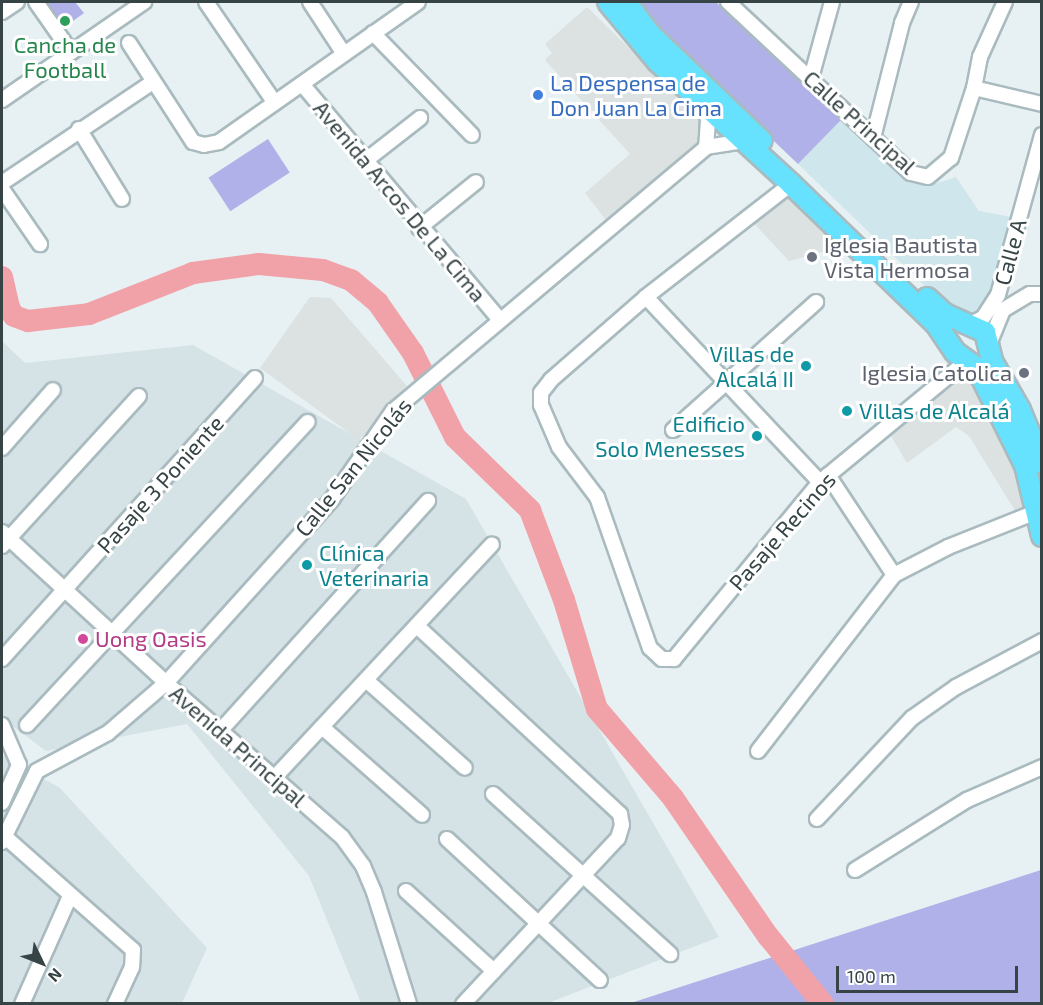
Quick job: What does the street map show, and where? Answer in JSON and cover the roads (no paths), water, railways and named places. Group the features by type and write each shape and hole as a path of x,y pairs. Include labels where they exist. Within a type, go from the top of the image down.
{"highway":[{"path":"608,2 630,31 704,106 790,184 936,324 950,344 977,368 1016,444 1041,536"},
{"path":"626,2 668,51 945,314 985,332 990,342 993,363 1020,410 1041,463"},
{"path":"950,344 951,333 968,323"},
{"path":"967,361 984,355 990,342"}],"street":[{"path":"2,12 17,2"},
{"path":"36,2 71,52"},
{"path":"2,100 144,2"},
{"path":"206,2 275,103"},
{"path":"310,2 344,54"},
{"path":"129,44 194,142 204,145 219,142 417,2"},
{"name":"Calle Principal","path":"728,2 911,174 933,175 951,158 974,88 980,57 1005,2"},
{"path":"811,78 832,2"},
{"path":"873,138 902,23 911,2"},
{"path":"373,33 472,135"},
{"path":"2,183 79,129 153,82"},
{"name":"Avenida Arcos De La Cima","path":"302,84 419,228 499,319"},
{"path":"974,88 1041,104"},
{"path":"704,106 708,120 706,147 742,141"},
{"path":"365,161 420,118"},
{"path":"79,129 123,199"},
{"name":"Calle A","path":"968,323 992,308 1004,275 1041,135"},
{"name":"Calle San Nicolás","path":"37,771 108,733 166,684 332,499 383,423 413,393 706,147"},
{"path":"419,228 476,182"},
{"path":"790,184 646,297 727,382 824,478 894,574"},
{"path":"2,189 40,244"},
{"path":"1004,275 1017,291 1036,294"},
{"path":"990,342 1003,310 1036,294"},
{"name":"Pasaje Recinos","path":"646,297 550,380 541,393 541,405 559,447 597,497 650,648 662,659 674,659 824,478 967,361"},
{"path":"673,430 816,302"},
{"name":"Pasaje 3 Poniente","path":"2,659 255,378"},
{"path":"2,448 53,390"},
{"path":"4,539 139,396"},
{"path":"27,724 110,631 308,422"},
{"path":"221,730 428,501"},
{"path":"758,751 894,574 948,547 1036,513"},
{"name":"Avenida Principal","path":"4,539 342,837 363,866 409,1004"},
{"path":"275,777 492,544"},
{"path":"417,626 620,814 618,838 463,1004"},
{"path":"817,819 912,718 956,687 1041,640"},
{"path":"366,680 465,768"},
{"path":"2,725 19,765 2,803"},
{"path":"322,728 422,815"},
{"path":"19,765 37,771 2,837 133,950 132,967 116,1004"},
{"path":"855,870 967,800 1041,767"},
{"path":"493,794 670,954"},
{"path":"447,839 600,980"},
{"path":"406,891 494,970"},
{"path":"22,1004 70,896"}],"waterway":[{"path":"2,277 9,308 14,316 28,321 89,314 193,273 259,264 323,270 351,280 378,303 413,353 455,437 530,510 564,600 597,709 673,798 768,936 823,1004"}],"place":[{"name":"Cancha de Football","path":"65,21"},
{"name":"La Despensa de Don Juan La Cima","path":"538,95"},
{"name":"Iglesia Bautista Vista Hermosa","path":"812,257"},
{"name":"Villas de Alcalá II","path":"806,366"},
{"name":"Iglesia Catolica","path":"1024,373"},
{"name":"Villas de Alcalá","path":"847,411"},
{"name":"Edificio Solo Menesses","path":"757,436"},
{"name":"Clínica Veterinaria","path":"307,565"},
{"name":"Uong Oasis","path":"83,639"}]}
